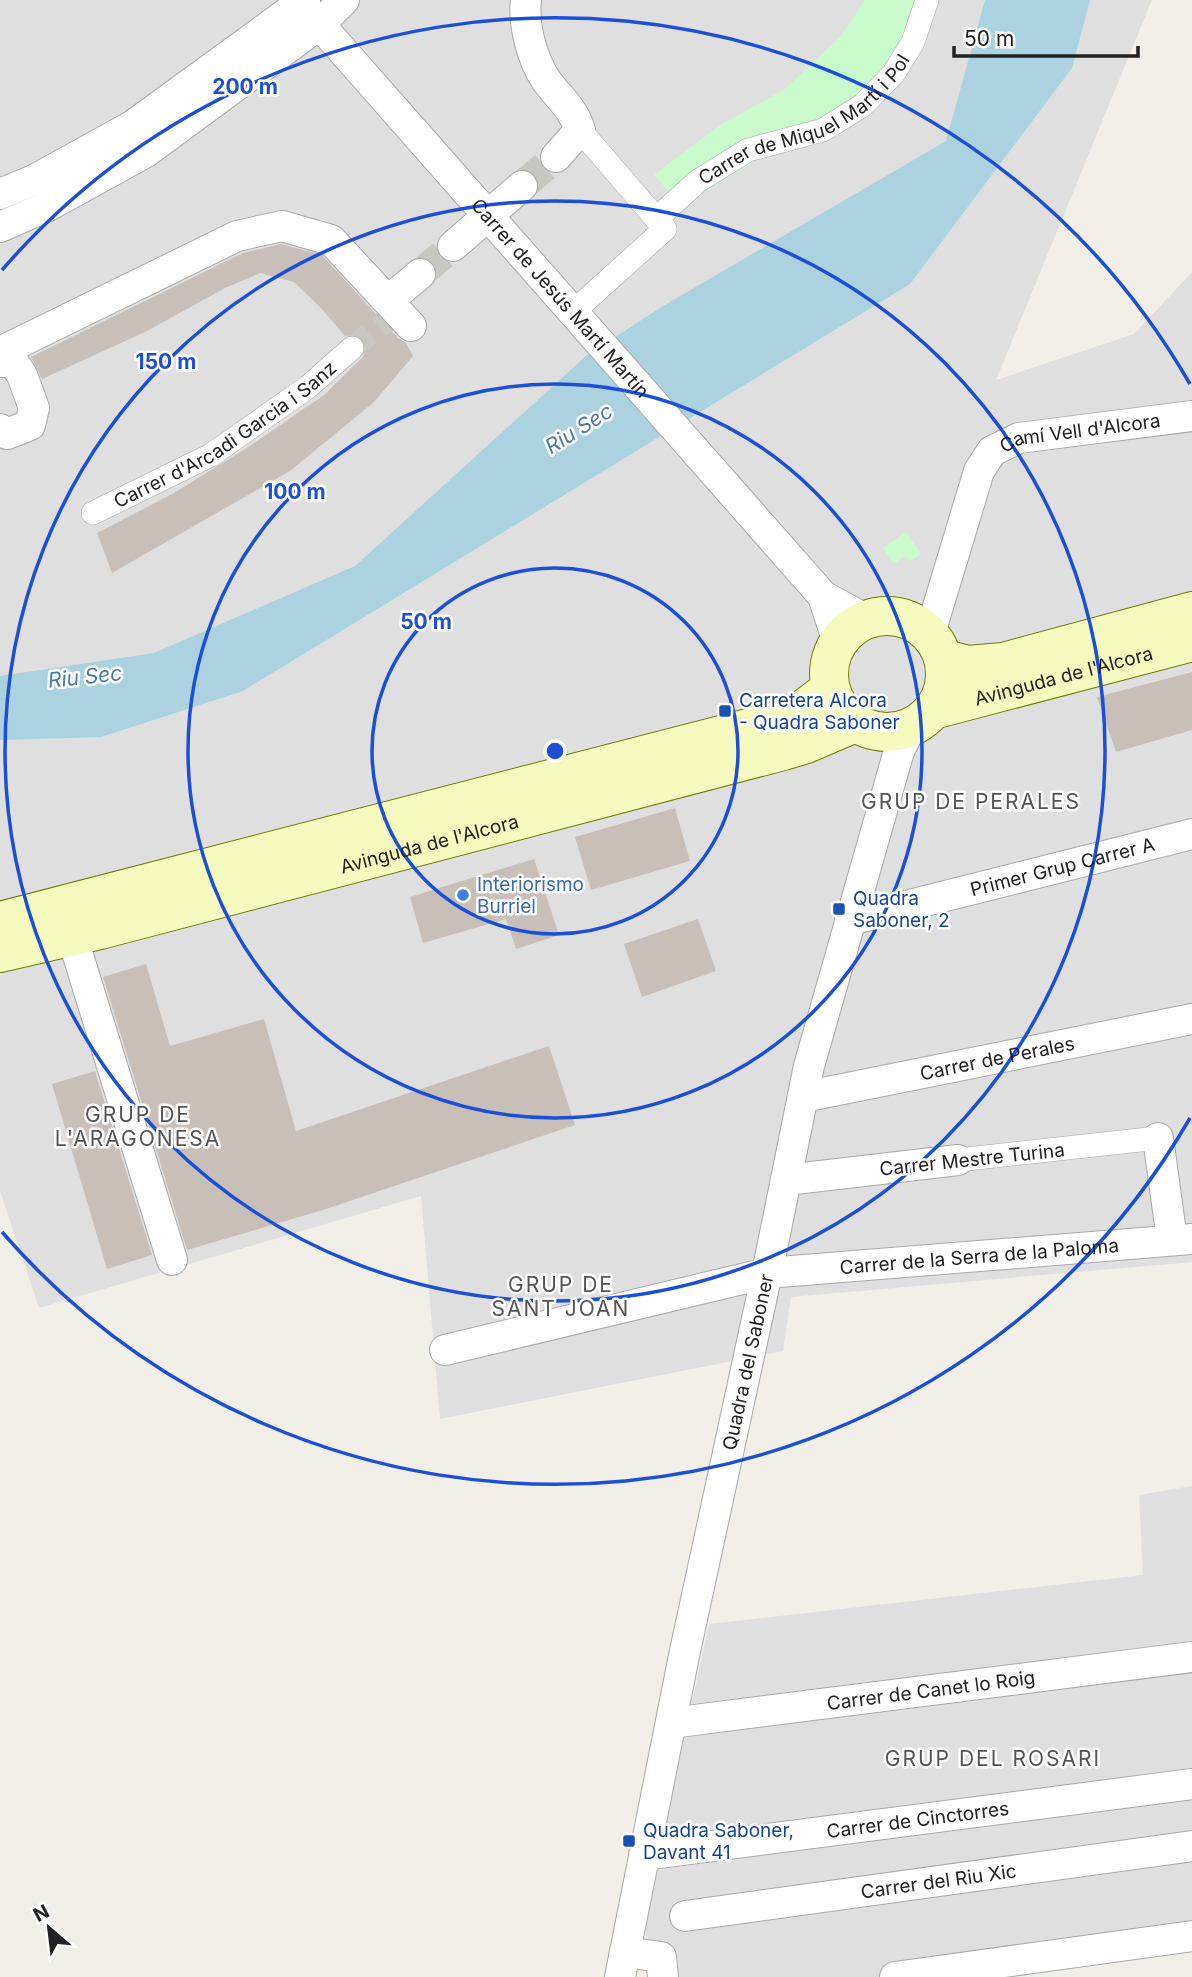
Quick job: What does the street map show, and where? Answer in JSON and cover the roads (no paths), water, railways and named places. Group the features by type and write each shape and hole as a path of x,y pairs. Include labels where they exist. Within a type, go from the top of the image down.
{"main road":[{"name":"Avinguda de l'Alcora","path":"937,646 968,665 1003,662 1192,611"},
{"path":"888,615 911,620 937,646 945,686 896,729 839,708 830,689 829,665 851,631 888,615"},
{"name":"Avinguda de l'Alcora","path":"0,953 806,744 896,729 1192,642"},
{"name":"Avinguda de l'Alcora","path":"0,921 775,721 805,708 830,689"}],"street":[{"path":"0,194 36,179 132,126 306,7 344,0"},
{"path":"526,0 529,41 545,78 575,114 580,130 660,224"},
{"name":"Carrer de Miquel Martí i Pol","path":"573,312 660,224 698,181 748,150 823,130 863,106 894,74 913,42 927,0"},
{"path":"0,227 48,206 146,152 306,7"},
{"name":"Carrer de Jesús Martí Martín","path":"306,7 851,631"},
{"path":"556,157 580,130"},
{"path":"453,246 522,186"},
{"path":"0,352 237,236 282,226 331,240 397,314 420,274"},
{"name":"Carrer d'Arcadi Garcia i Sanz","path":"93,513 211,455 308,387 352,348"},
{"path":"0,362 13,362 22,375 34,408 30,425 7,434 0,429"},
{"name":"Camí Vell d'Alcora","path":"937,646 979,471 992,451 1019,438 1192,416"},
{"name":"Quadra del Saboner","path":"622,1965 809,1066 850,919 896,729"},
{"name":"Primer Grup Carrer A","path":"850,919 1192,834"},
{"path":"72,936 172,1260"},
{"name":"Carrer de Perales","path":"803,1097 1192,1019"},
{"path":"1158,1138 1182,1239"},
{"name":"Carrer Mestre Turina","path":"786,1180 1158,1138"},
{"name":"Carrer de la Serra de la Paloma","path":"445,1350 767,1273 1182,1239"},
{"name":"Carrer de Canet lo Roig","path":"671,1723 1192,1657"},
{"name":"Carrer de Cinctorres","path":"644,1855 1192,1784"},
{"name":"Carrer del Riu Xic","path":"685,1916 1192,1846"},
{"path":"895,1977 951,1973 1192,1936"},
{"path":"622,1965 661,1957 663,1977"}],"water":[{"name":"Riu Sec","path":"985,0 1090,0 1072,68 910,284 243,691 101,737 0,740 0,676 154,653 355,566 586,356 663,306 946,141"}],"tunnel":[{"path":"522,186 556,157"},
{"path":"420,274 453,246"},
{"path":"352,348 389,319"}],"place":[{"name":"Carretera Alcora - Quadra Saboner","path":"725,711"},
{"name":"Interiorismo Burriel","path":"463,895"},
{"name":"Quadra Saboner, 2","path":"839,909"},
{"name":"Quadra Saboner, Davant 41","path":"629,1841"}],"district":[{"name":"GRUP DE PERALES","path":"971,802"},
{"name":"GRUP DE L'ARAGONESA","path":"138,1127"},
{"name":"GRUP DE SANT JOAN","path":"561,1297"},
{"name":"GRUP DEL ROSARI","path":"993,1759"}]}
